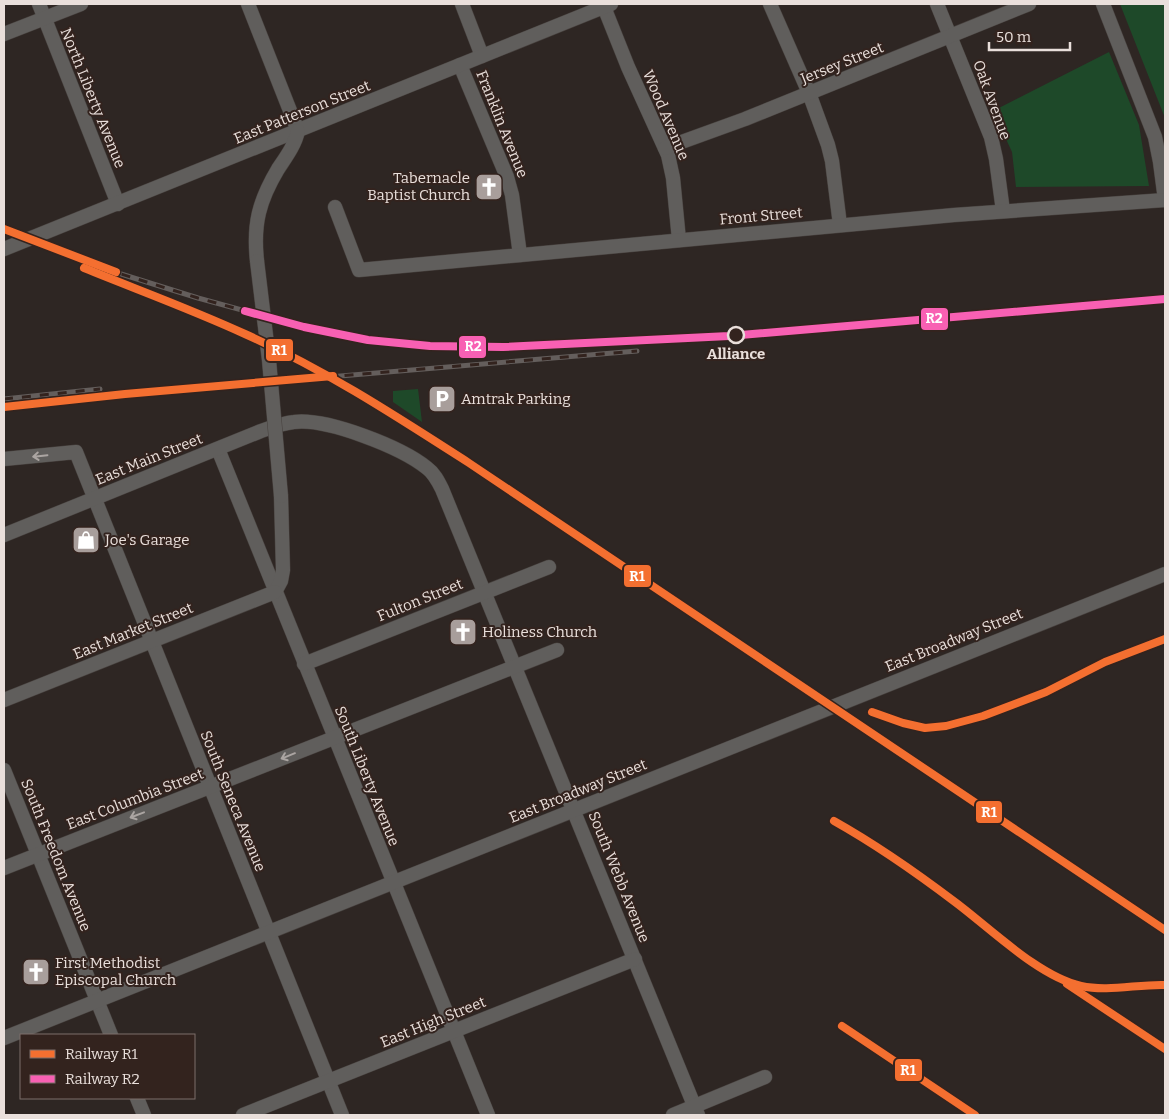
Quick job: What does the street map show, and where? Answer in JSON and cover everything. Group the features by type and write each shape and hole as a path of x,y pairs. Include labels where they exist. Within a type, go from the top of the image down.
{"street":[{"name":"North Liberty Avenue","path":"39,4 118,204"},
{"path":"4,34 81,4"},
{"path":"248,4 298,131 296,139 276,172 262,201 255,232 281,496 283,570 281,581 274,592"},
{"name":"Franklin Avenue","path":"462,4 482,56"},
{"path":"770,4 809,93 828,145 832,161 840,225"},
{"name":"Oak Avenue","path":"937,4 990,137 996,159 1002,211"},
{"name":"Jersey Street","path":"664,148 745,119 1029,4"},
{"path":"1103,4 1154,132 1165,200"},
{"name":"East Patterson Street","path":"4,249 608,5"},
{"name":"Wood Avenue","path":"608,5 628,67 664,148 674,178 679,240"},
{"name":"Franklin Avenue","path":"460,65 507,177 512,195 520,254"},
{"name":"Front Street","path":"336,207 359,270 840,225 1002,211 1165,200"},
{"name":"East Main Street","path":"4,535 261,431 280,424 309,422"},
{"name":"South Webb Avenue","path":"309,422 332,427 379,442 408,456 429,469 442,489 696,1111"},
{"name":"South Liberty Avenue","path":"218,449 274,592 488,1115"},
{"name":"South Seneca Avenue","path":"4,460 76,452 342,1115"},
{"name":"Fulton Street","path":"304,664 549,567"},
{"name":"East Broadway Street","path":"4,1038 1165,574"},
{"name":"East Market Street","path":"4,700 274,592"},
{"name":"East Columbia Street","path":"4,868 558,650"},
{"name":"South Freedom Avenue","path":"4,770 111,1034"},
{"name":"East High Street","path":"243,1115 635,959"},
{"path":"673,1115 696,1111 764,1077"},
{"path":"137,1099 144,1115"}],"green space":[{"path":"1120,4 1165,4 1165,118"},
{"path":"1109,52 1139,125 1149,186 1016,187 1012,152 993,111"},
{"path":"418,389 422,422 393,402 393,391"}],"railway":[{"path":"4,229 105,269 198,298 304,327 368,340 401,344 503,347 668,340 1014,312"},
{"path":"84,268 245,334 303,362 387,411 469,463 1165,930"},
{"path":"4,407 125,394 637,351"},
{"path":"4,399 100,389"},
{"path":"872,712 903,723 925,728 946,726 983,716 1046,692 1105,662 1165,639"},
{"path":"834,821 911,870 1031,962 1065,981 1091,988 1165,985"},
{"path":"1069,985 1165,1049"},
{"path":"842,1026 975,1115"}],"rail line":[{"name":"R1","path":"4,229 116,272"},
{"name":"R1","path":"84,268 245,334 303,362 387,411 469,463 1165,930"},
{"name":"R2","path":"245,311 304,327 368,340 430,346 503,347 729,336 1165,299"},
{"name":"R1","path":"4,407 125,394 333,376"},
{"name":"R1","path":"872,712 903,723 925,728 946,726 983,716 1046,692 1105,662 1165,639"},
{"name":"R1","path":"834,821 911,870 1031,962 1065,981 1091,988 1165,985"},
{"name":"R1","path":"1067,984 1165,1049"},
{"name":"R1","path":"842,1026 975,1115"}],"place":[{"name":"Tabernacle Baptist Church","path":"489,187"},
{"name":"Alliance","path":"736,335"},
{"name":"Amtrak Parking","path":"442,399"},
{"name":"Joe's Garage","path":"86,540"},
{"name":"Holiness Church","path":"463,632"},
{"name":"First Methodist Episcopal Church","path":"36,972"}]}
